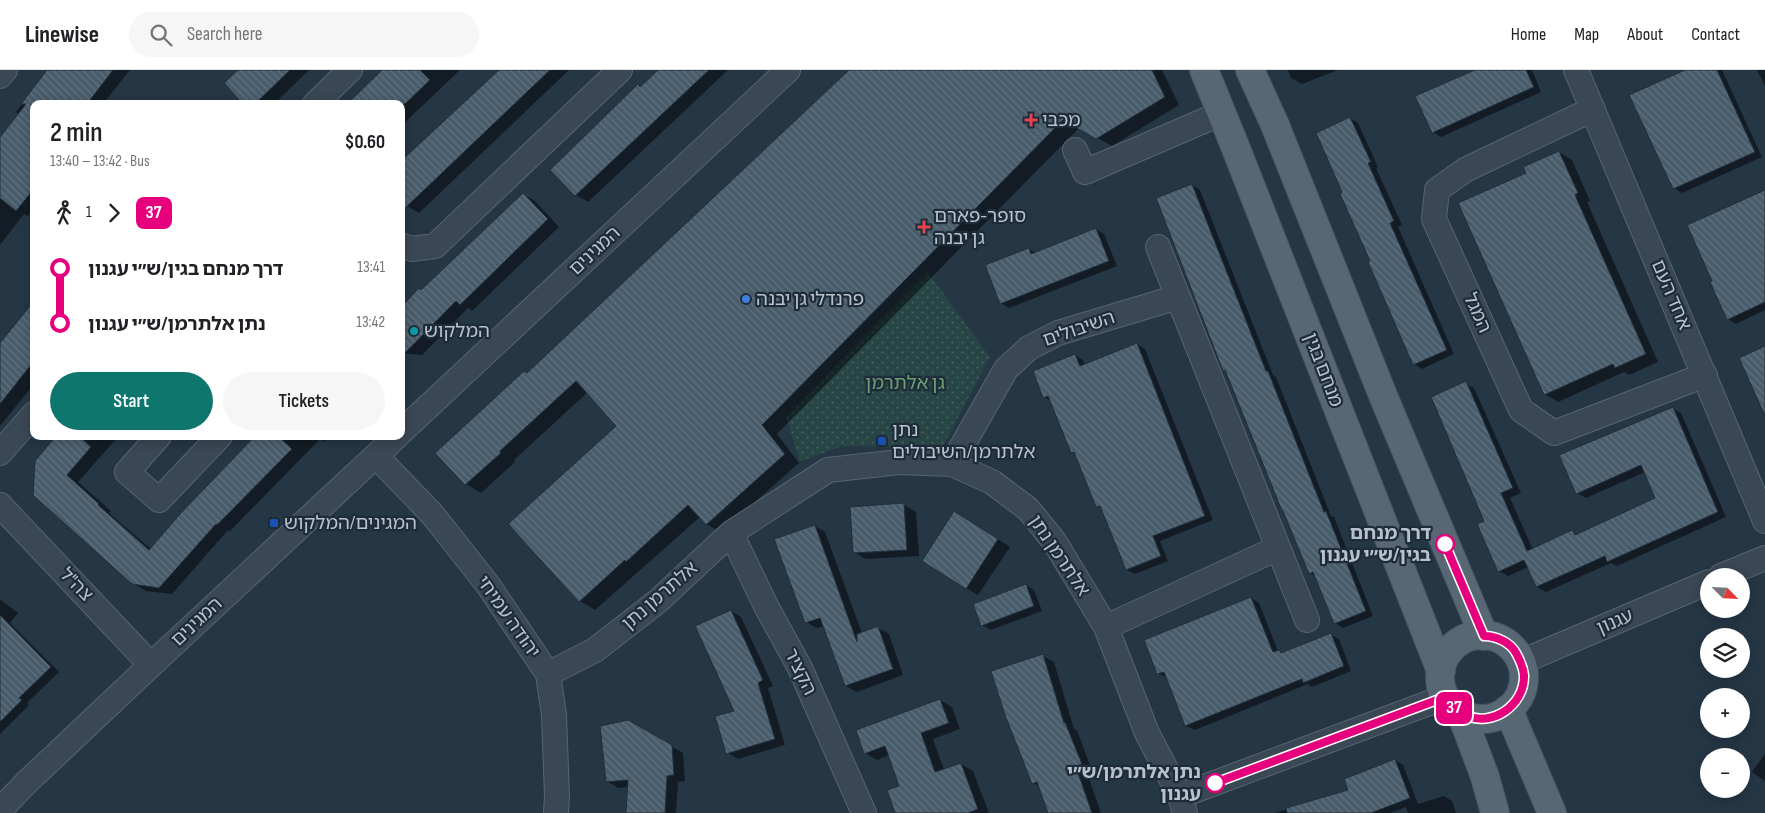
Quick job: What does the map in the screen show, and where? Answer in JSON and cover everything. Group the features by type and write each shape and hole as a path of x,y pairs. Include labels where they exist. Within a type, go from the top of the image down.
{"main road":[{"name":"מנחם בגין","path":"1204,70 1440,670"},
{"path":"1250,70 1275,125 1384,398 1484,636"},
{"path":"1453,705 1478,719 1492,718 1505,712 1515,702 1522,690 1524,676 1521,662 1514,650 1503,641 1491,636 1477,635 1464,639 1453,647 1445,658 1440,670 1440,684 1453,705 1485,777 1495,813"},
{"path":"1508,709 1552,813"}],"street":[{"path":"0,76 5,70"},
{"path":"319,100 350,70"},
{"path":"405,247 411,249 435,246 620,70"},
{"name":"המגינים","path":"405,428 788,70"},
{"name":"אחד העם","path":"1576,70 1765,520"},
{"name":"המגל","path":"1593,109 1465,170 1437,190 1434,219 1520,410 1554,433 1705,375"},
{"path":"1075,150 1085,172 1222,113"},
{"path":"1158,247 1307,620"},
{"name":"השיבולים","path":"952,464 1006,368 1029,348 1058,333 1178,298"},
{"path":"0,453 30,419"},
{"path":"155,440 127,472 159,500 216,440"},
{"name":"המגינים","path":"0,810 152,664 393,440"},
{"name":"יהודה עמיחי","path":"376,456 432,514 488,585 548,674 554,715 556,813"},
{"name":"אלתרמן נתן","path":"548,674 595,650 658,601 731,533 828,470 899,462 952,464 992,482 1028,510 1054,541 1106,627 1147,733 1182,805"},
{"name":"צה\"ל","path":"0,505 152,664"},
{"name":"הקציר","path":"731,533 766,606 800,668 864,813"},
{"path":"1106,627 1278,548"},
{"path":"1741,568 1765,558"},
{"name":"עגנון","path":"1521,662 1700,586"},
{"path":"1182,805 1453,705"}],"green space":[{"name":"גן אלתרמן","path":"927,271 990,357 942,448 841,446 800,462 786,417"}],"building":[{"path":"47,70 113,70 90,100 30,100 30,194 16,211 0,198 0,137 26,104 21,104"},
{"path":"238,70 290,70 259,100 239,100 224,83"},
{"path":"382,70 420,70 430,80 405,104 405,100 351,100"},
{"path":"499,70 550,70 405,208 405,157"},
{"path":"658,70 709,70 575,196 550,170 638,84 640,87"},
{"name":"פרנדלי גן יבנה","path":"849,70 1152,70 1165,97 1096,139 1063,120 762,425 785,454 706,525 688,505 579,602 508,524 616,426 576,381 465,485 435,453 524,371 527,373"},
{"path":"1475,70 1526,70 1534,87 1432,133 1415,96"},
{"path":"1685,70 1717,70 1755,152 1673,189 1629,95"},
{"path":"1350,117 1371,162 1368,163 1394,221 1390,223 1447,350 1413,365 1368,262 1370,261 1340,194 1342,192 1316,133"},
{"path":"1559,151 1578,193 1575,195 1646,354 1615,368 1613,364 1544,395 1458,203 1526,173 1523,167"},
{"path":"1192,184 1266,371 1268,371 1366,611 1334,624 1313,572 1309,574 1225,370 1223,371 1156,198"},
{"path":"1765,190 1765,302 1727,320 1687,225"},
{"path":"523,193 548,219 460,305 456,301 405,353 405,303 419,288 421,290"},
{"path":"1096,228 1109,261 1000,304 985,265 1029,248 1031,254"},
{"path":"30,306 30,366 0,404 0,343"},
{"path":"1137,343 1205,516 1153,536 1161,556 1126,570 1100,506 1096,507 1074,452 1071,453 1048,396 1043,398 1033,371 1075,354 1080,366"},
{"path":"1765,346 1765,416 1739,358"},
{"path":"1466,381 1513,488 1501,493 1527,551 1572,530 1575,535 1655,498 1641,465 1576,494 1559,455 1673,407 1718,512 1607,562 1605,556 1536,587 1524,560 1498,572 1477,524 1484,521 1431,397"},
{"path":"53,440 83,440 91,447 67,475 149,550 180,514 251,440 282,440 292,449 216,524 159,588 132,584 33,495 35,461"},
{"path":"904,503 907,550 853,553 850,507"},
{"path":"954,511 998,539 966,589 922,561"},
{"path":"815,525 857,642 857,634 878,626 893,669 845,686 820,618 805,623 774,539"},
{"path":"1026,584 1034,606 981,626 973,604"},
{"path":"1251,597 1273,652 1279,650 1281,653 1331,633 1344,666 1303,683 1302,679 1185,726 1164,672 1157,674 1144,640"},
{"path":"731,610 763,680 758,683 775,739 726,754 715,716 734,711 695,626"},
{"path":"0,615 51,667 19,698 22,700 0,722"},
{"path":"1043,654 1064,723 1082,764 1076,767 1092,813 1048,813 1037,782 1032,784 1005,715 991,671"},
{"path":"940,699 949,723 921,733 935,772 961,763 978,809 968,813 895,813 887,790 899,786 885,746 864,754 856,730"},
{"path":"628,720 672,745 674,775 667,776 665,813 626,813 628,780 606,782 600,726"},
{"path":"1395,759 1410,798 1371,813 1287,813 1286,808 1348,790 1344,779"}],"bus line":[{"name":"37","path":"1215,783 1445,697 1454,708 1465,716 1478,719 1492,718 1505,712 1515,702 1522,690 1524,676 1521,662 1514,650 1503,641 1491,636 1484,636 1445,544"}],"place":[{"name":"מכבי","path":"1031,120"},
{"name":"סופר-פארם גן יבנה","path":"924,227"},
{"name":"פרנדלי גן יבנה","path":"746,299"},
{"name":"המלקוש","path":"414,331"},
{"name":"נתן אלתרמן/השיבולים","path":"882,441"},
{"name":"המגינים/המלקוש","path":"274,523"},
{"name":"דרך מנחם בגין/ש״י עגנון","path":"1445,544"},
{"name":"נתן אלתרמן/ש״י עגנון","path":"1215,783"}]}
